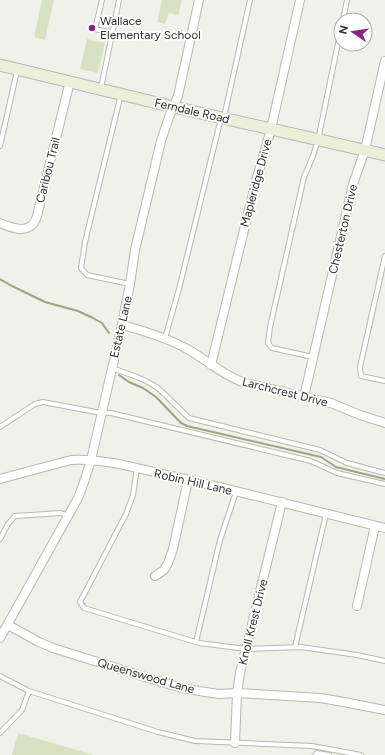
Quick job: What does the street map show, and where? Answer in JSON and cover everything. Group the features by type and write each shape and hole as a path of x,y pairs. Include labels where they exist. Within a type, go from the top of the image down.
{"street":[{"name":"Estate Lane","path":"0,638 78,498 91,460 122,325 135,250 161,141 178,96 199,0"},
{"name":"Mapleridge Drive","path":"211,365 256,181 271,129 300,0"},
{"name":"Chesterton Drive","path":"304,397 353,184 365,150 385,61"},
{"name":"Ferndale Road","path":"0,65 174,107 385,155"},
{"name":"Caribou Trail","path":"0,224 20,229 26,228 32,226 37,216 70,81"},
{"name":"Larchcrest Drive","path":"122,325 153,333 190,350 231,378 242,382 332,403 360,416 385,423"},
{"name":"Robin Hill Lane","path":"0,479 64,461 80,459 110,462 282,502 385,528"},
{"path":"155,576 164,570 168,563 188,480"},
{"name":"Knoll Krest Drive","path":"235,743 237,693 246,648 282,502"},
{"path":"357,606 375,526"},
{"name":"Queenswood Lane","path":"8,625 53,648 182,688 219,694 237,693 321,698 385,710"}],"lane":[{"path":"102,0 95,29 112,33"},
{"path":"101,89 119,0"},
{"path":"165,338 179,289 250,0"},
{"path":"345,12 347,0"},
{"path":"313,357 272,348 268,343 270,327 304,177 318,140 336,52"},
{"path":"0,146 18,69"},
{"path":"121,94 85,242 81,268 87,275 130,284"},
{"path":"385,256 360,367 361,376 385,381"},
{"path":"112,368 137,377 158,388 189,418 320,450 347,463 385,473"},
{"path":"0,427 35,404 42,402 101,413 111,413 311,461 337,473 385,484"},
{"path":"137,468 133,495 126,514 80,602 84,608 196,642 246,648 301,647 357,654 385,661"},
{"path":"196,642 220,540 236,492"},
{"path":"0,538 8,524 15,516 61,514 68,516"},
{"path":"295,647 326,514"},
{"path":"0,676 29,691 158,732 195,741 312,746 361,755"},
{"path":"0,733 22,710 29,691"},
{"path":"315,755 317,753 329,755"}],"green space":[{"path":"42,0 54,0 45,40 34,37"},
{"path":"162,0 182,0 178,15 169,13 165,24 157,22"},
{"path":"87,39 105,43 98,73 80,69"},
{"path":"18,733 94,755 12,755"}],"waterway":[{"path":"0,279 45,302 78,311 93,318 102,323 109,333"},
{"path":"119,375 156,397 181,423 187,426 321,457 336,467 385,479"}],"place":[{"name":"Wallace Elementary School","path":"92,28"}]}
